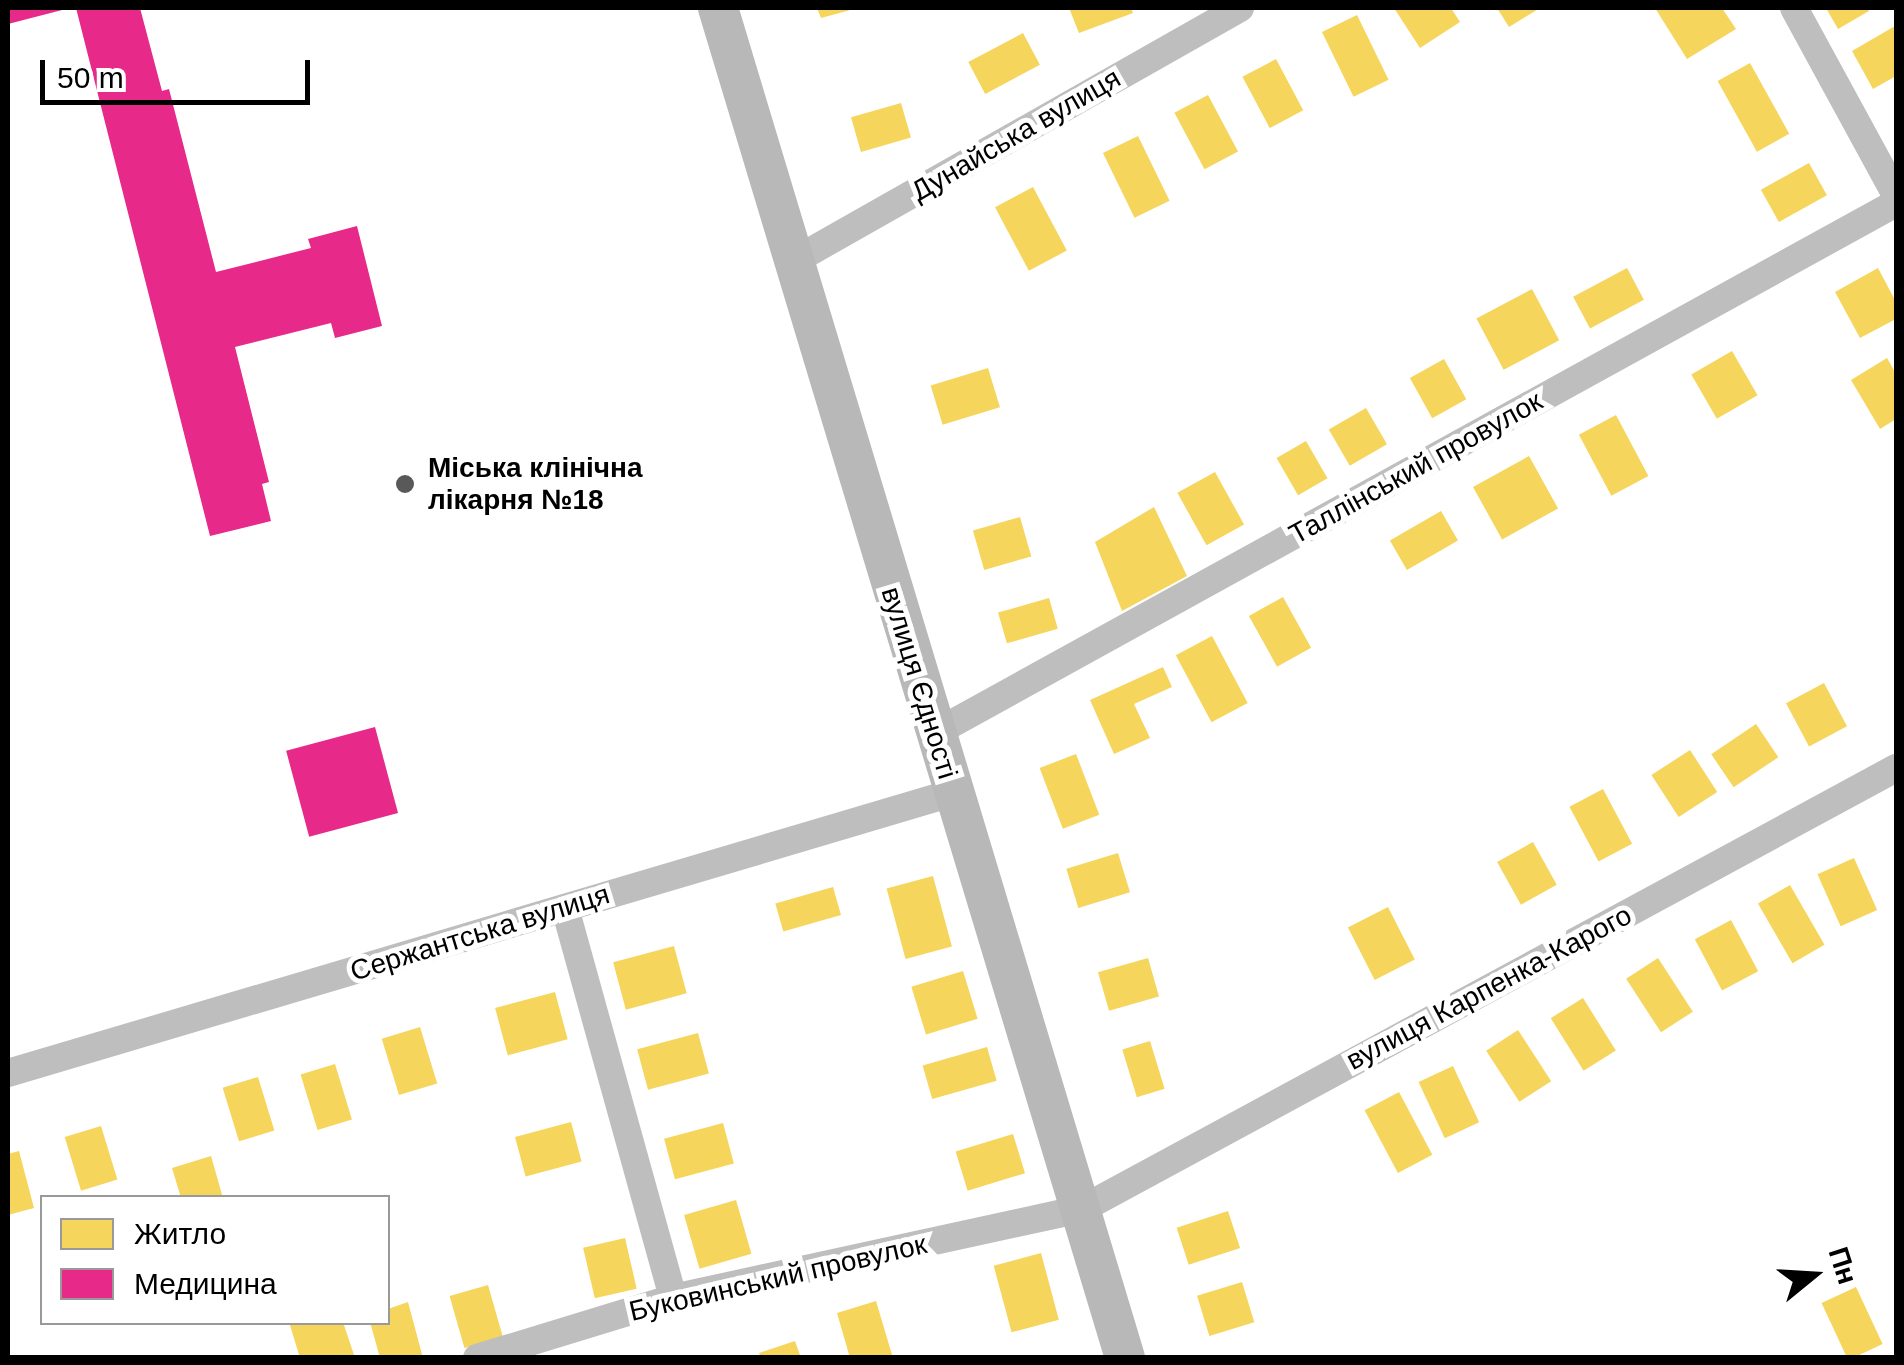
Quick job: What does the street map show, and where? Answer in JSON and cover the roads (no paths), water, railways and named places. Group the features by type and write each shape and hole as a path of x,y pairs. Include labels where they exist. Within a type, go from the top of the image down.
{"main road":[{"name":"вулиця Єдності","path":"718,8 1125,1358"}],"street":[{"name":"Дунайська вулиця","path":"792,262 1240,8"},
{"path":"1794,8 1896,195"},
{"name":"Таллінський провулок","path":"935,733 1896,203"},
{"name":"вулиця Карпенка-Карого","path":"1082,1209 1896,768"},
{"name":"Сержантська вулиця","path":"8,1073 952,792"},
{"path":"565,908 673,1298"},
{"name":"Буковинський провулок","path":"477,1358 673,1298 1082,1209"}],"place":[{"name":"Міська клінічна лікарня №18","path":"405,484"}]}
